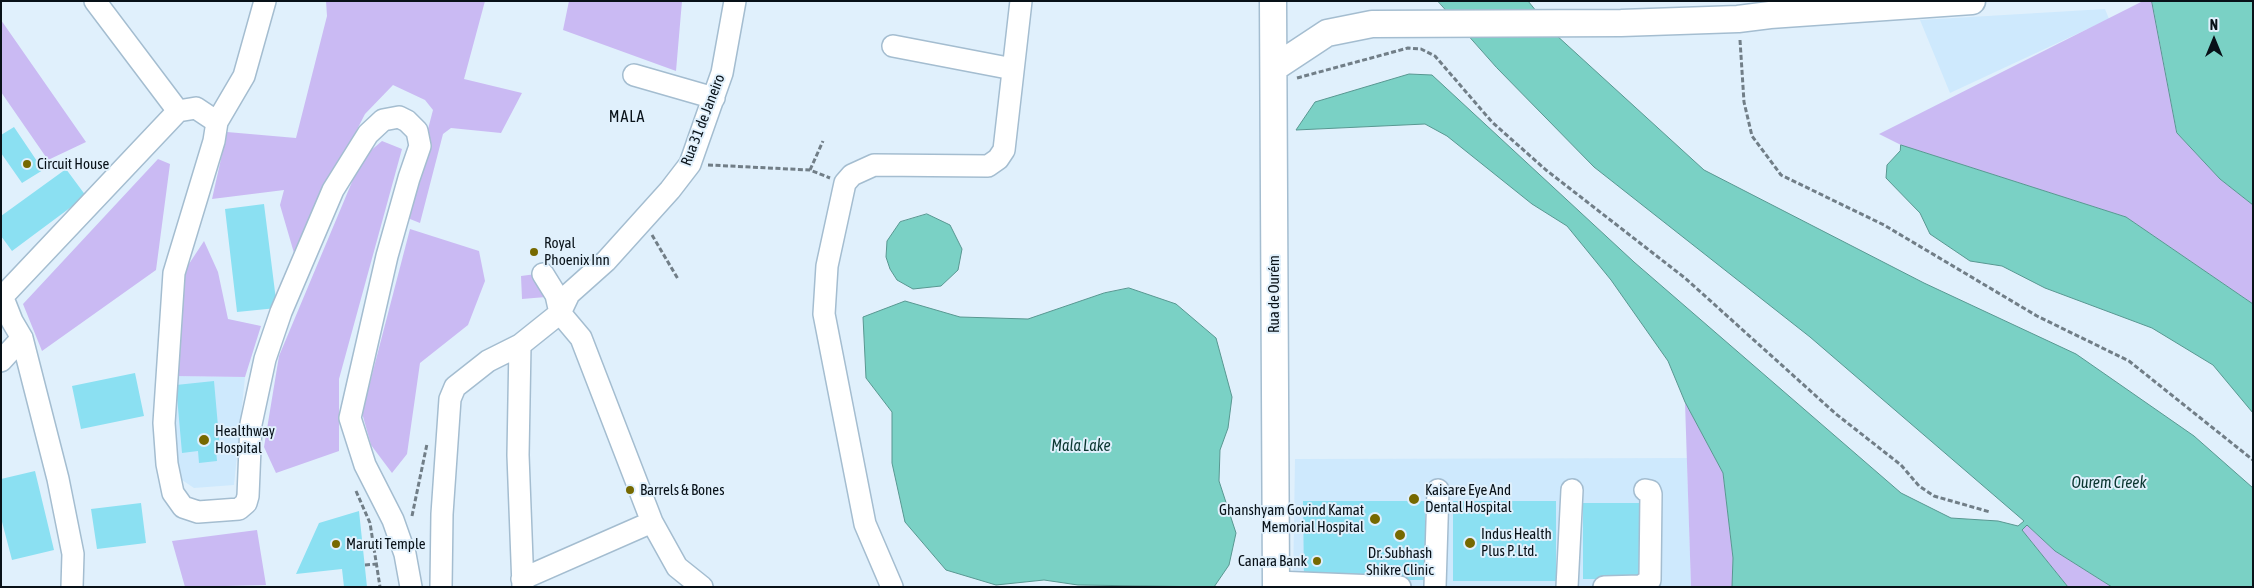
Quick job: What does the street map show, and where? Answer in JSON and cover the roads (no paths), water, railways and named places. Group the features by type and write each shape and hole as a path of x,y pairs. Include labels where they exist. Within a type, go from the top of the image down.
{"main road":[{"name":"Rua de Ourém","path":"1273,1 1276,584"},
{"path":"1274,76 1327,33 1372,24 1621,24 1738,19 1770,8 1972,1"}],"street":[{"path":"95,1 178,111"},
{"path":"265,1 244,76 217,122 214,141 174,273 164,423 167,464 173,493 183,507 198,512 239,509 246,503 251,424 265,359 281,312 333,190 368,134 384,120 399,117 407,121 417,131 420,146 387,256 350,418 365,465 393,520 405,554 411,587"},
{"name":"Rua 31 de Janeiro","path":"560,313 569,294 606,261 670,190 690,164 722,73 735,1"},
{"path":"892,587 865,524 824,314 827,266 845,183 852,175 874,165 988,166 998,159 1004,150 1021,1"},
{"path":"893,46 1013,69"},
{"path":"634,75 714,98"},
{"path":"72,587 73,554 58,479 22,338 12,321 2,294 178,111 196,108 217,122"},
{"path":"543,274 556,295 560,313 580,338 652,522 677,567 702,587"},
{"path":"441,587 442,514 450,399 455,387 488,361 520,345 560,313"},
{"path":"1,361 22,338"},
{"path":"520,345 518,455 523,583 652,522"},
{"path":"1435,587 1438,490"},
{"path":"1566,587 1572,490"},
{"path":"1604,587 1641,586 1650,580 1650,491 1645,490"},
{"path":"1276,584 1400,587"}],"water":[{"name":"Ourem Creek","path":"1438,1 1528,1 1555,34 1704,170 1924,283 2076,354 2194,436 2253,488 2253,587 2112,587 2055,551 2027,525 2022,530 2068,587 1732,587 1733,558 1723,473 1685,402 1668,361 1611,280 1567,226 1532,204 1447,136 1425,124 1296,130 1315,102 1409,74 1432,75 1634,262 1901,493 1951,518 1998,521 2018,526 2024,521 1810,337 1594,167 1497,68"},
{"path":"2152,1 2253,1 2253,205 2220,179 2177,133"},
{"path":"1901,145 2126,217 2253,304 2253,413 2213,365 2152,328 2045,288 2002,266 1970,261 1930,234 1920,213 1886,178 1887,165 1900,151"},
{"path":"927,214 950,225 962,249 958,270 941,286 913,289 897,280 890,269 886,257 887,241 900,222"},
{"name":"Mala Lake","path":"1129,288 1176,304 1216,338 1232,397 1228,428 1220,450 1219,481 1236,533 1229,565 1214,587 1078,585 1044,580 996,585 946,570 905,522 892,463 892,412 866,378 863,317 905,301 960,317 1028,319 1104,293"}],"place":[{"name":"Circuit House","path":"27,164"},
{"name":"Royal Phoenix Inn","path":"534,252"},
{"name":"Healthway Hospital","path":"204,440"},
{"name":"Barrels & Bones","path":"630,490"},
{"name":"Kaisare Eye And Dental Hospital","path":"1414,499"},
{"name":"Ghanshyam Govind Kamat Memorial Hospital","path":"1375,519"},
{"name":"Dr. Subhash Shikre Clinic","path":"1400,535"},
{"name":"Indus Health Plus P. Ltd.","path":"1470,543"},
{"name":"Maruti Temple","path":"336,544"},
{"name":"Canara Bank","path":"1317,561"}],"district":[{"name":"MALA","path":"627,117"}]}
